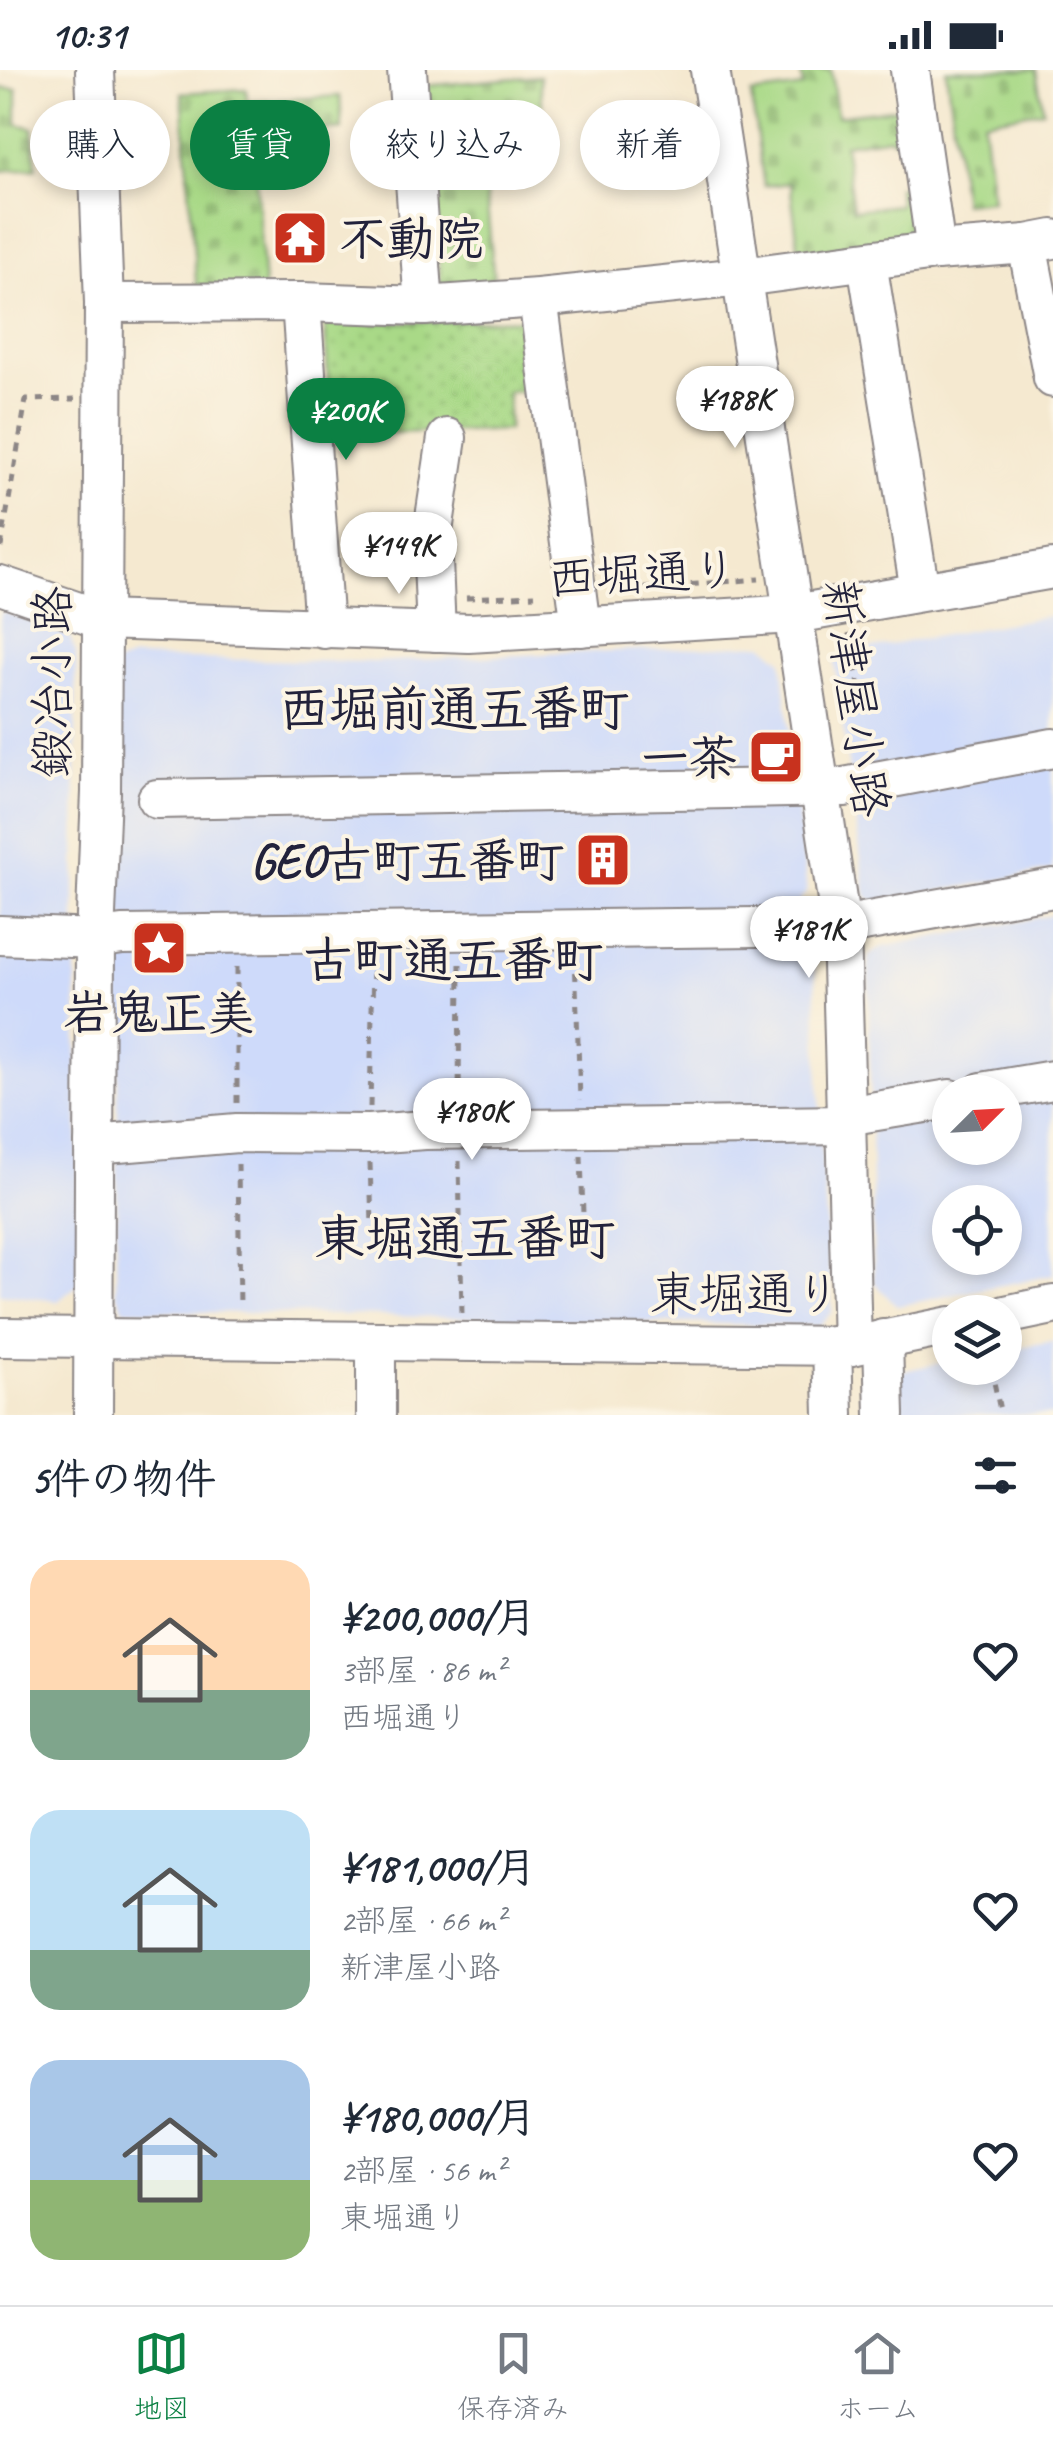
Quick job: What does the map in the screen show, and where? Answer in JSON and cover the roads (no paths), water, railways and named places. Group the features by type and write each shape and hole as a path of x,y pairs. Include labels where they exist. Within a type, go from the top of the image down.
{"street":[{"name":"鍛冶小路","path":"94,1415 95,939 101,792 104,303 96,70"},
{"path":"407,70 424,306"},
{"name":"新津屋小路","path":"710,70 841,926 856,1343"},
{"path":"910,70 936,251"},
{"path":"104,303 424,306 742,277 936,251 1040,242 1053,378"},
{"path":"867,262 920,590"},
{"path":"538,298 581,627"},
{"path":"301,302 324,629"},
{"path":"436,632 432,538 447,438"},
{"name":"西堀通り","path":"0,585 102,620 469,633 795,614 1053,569"},
{"path":"157,799 844,787 1053,748"},
{"path":"0,936 95,939 374,930 841,926 1053,888"},
{"path":"1022,1085 1053,1080"},
{"path":"94,1145 237,1133 369,1134 846,1120 932,1103"},
{"path":"1022,1311 1053,1305"},
{"name":"東堀通り","path":"0,1337 856,1343 932,1329"},
{"path":"376,1342 376,1415"},
{"path":"834,1415 856,1343"},
{"path":"856,1343 885,1415"}],"place":[{"name":"不動院","path":"300,238"},
{"name":"一茶","path":"776,757"},
{"name":"GEO古町五番町","path":"603,860"},
{"name":"岩鬼正美","path":"159,948"}],"district":[{"name":"西堀前通五番町","path":"454,708"},
{"name":"古町通五番町","path":"453,959"},
{"name":"東堀通五番町","path":"465,1237"}]}
